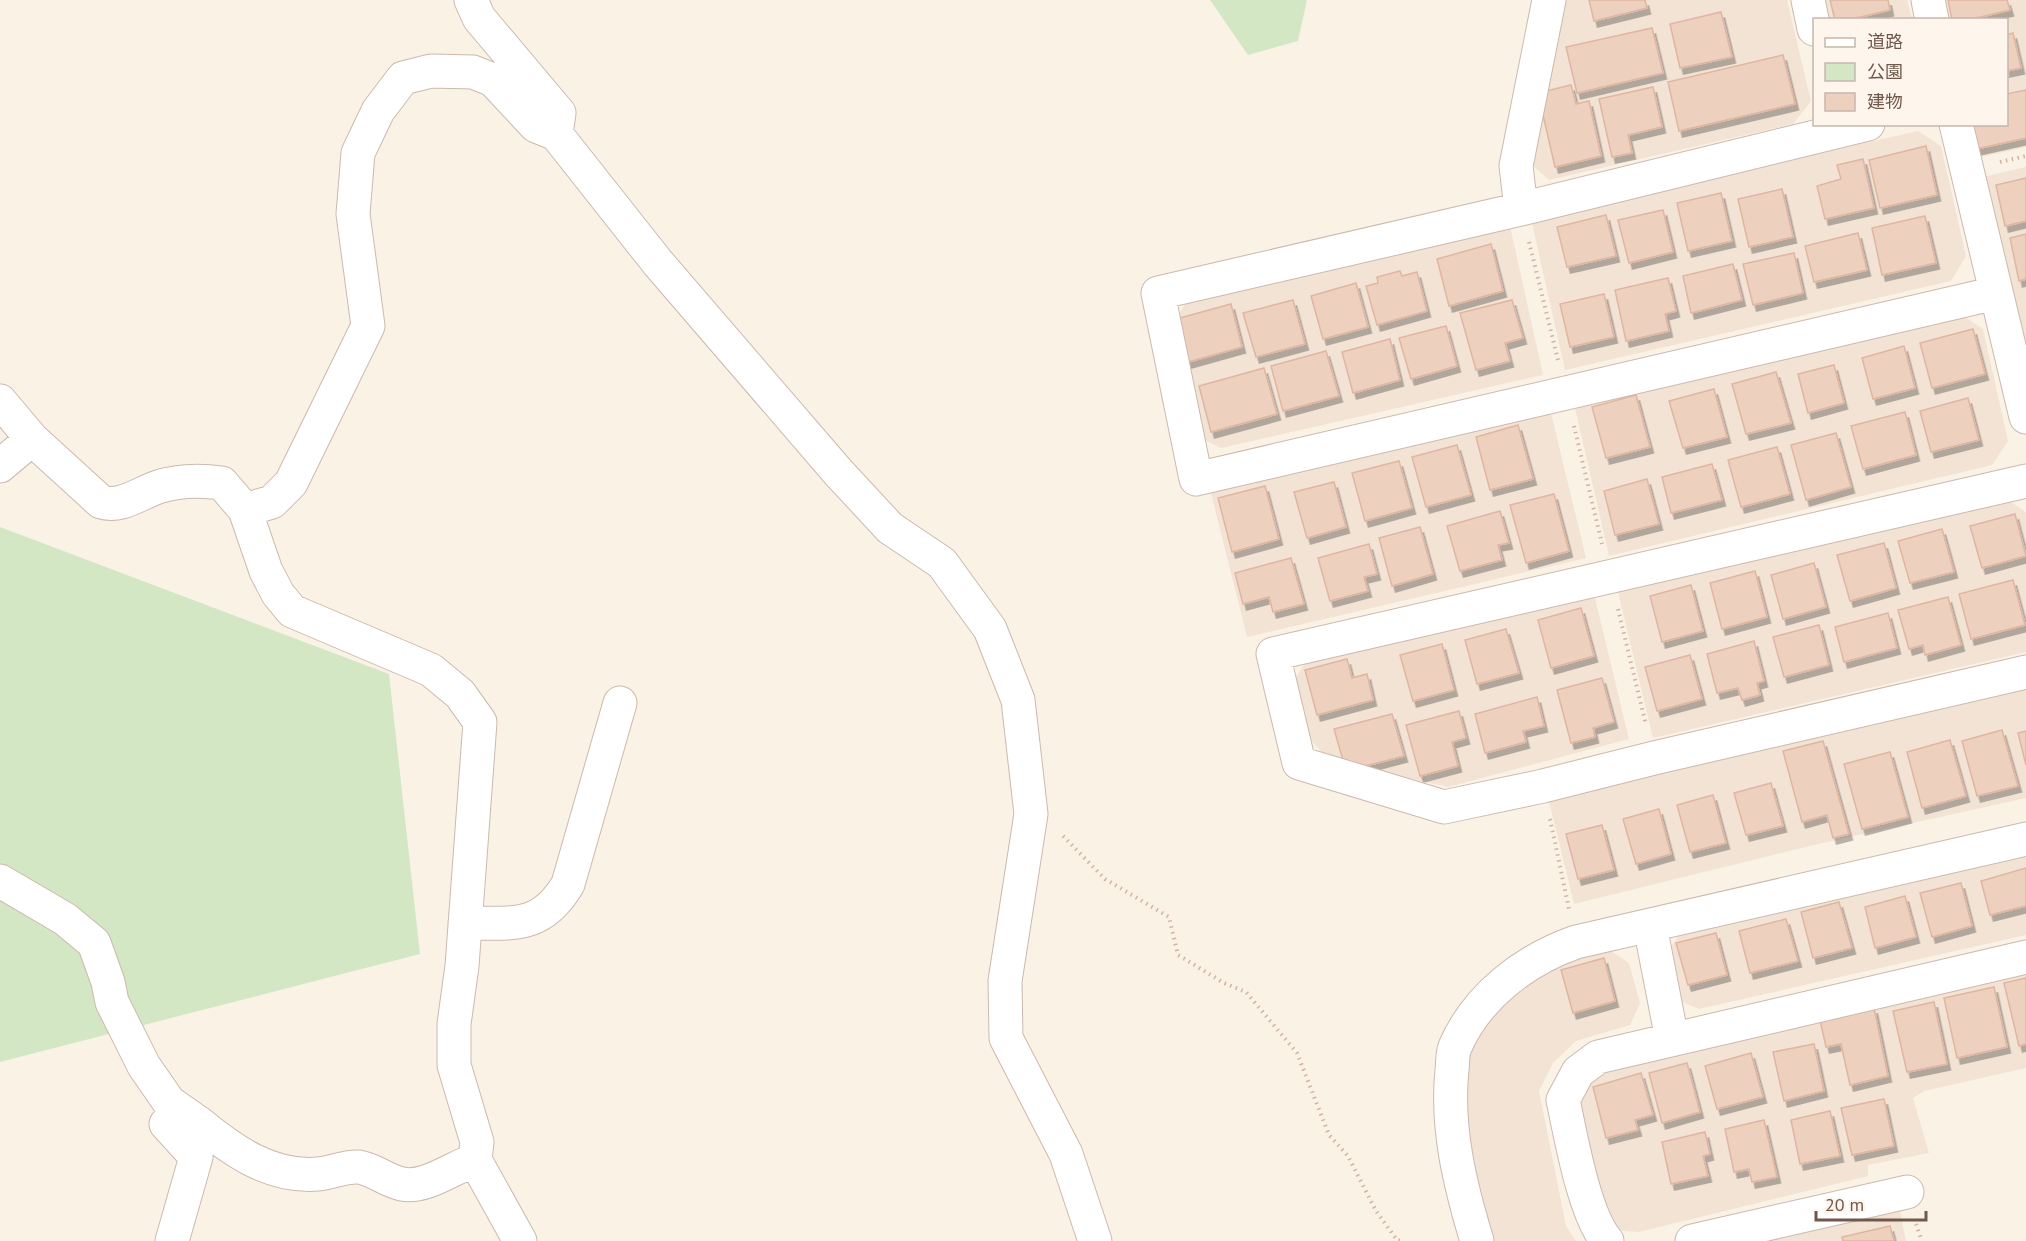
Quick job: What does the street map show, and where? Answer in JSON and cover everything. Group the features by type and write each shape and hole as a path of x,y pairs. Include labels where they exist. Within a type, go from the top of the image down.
{"street":[{"path":"471,0 479,18 559,113 556,134"},
{"path":"1521,209 1516,166 1550,0"},
{"path":"1808,0 1813,21"},
{"path":"1928,0 1932,18"},
{"path":"245,510 272,502 291,483 369,326 353,214 358,153 378,111 403,78 431,71 473,72 493,80 536,126 556,134 658,262 838,472 890,528 942,563 990,629 1018,700 1030,814 1005,981 1006,1038 1066,1154 1095,1241"},
{"path":"1847,126 1521,209 1158,293 1196,479 1566,391 1996,293"},
{"path":"1956,126 2026,417"},
{"path":"0,400 32,439 101,502 113,506 159,487 193,480 222,483 245,510 266,571 278,594 292,611 431,670 460,694 480,722 465,923 454,1024 454,1065 477,1142 475,1160 520,1241"},
{"path":"0,466 32,439"},
{"path":"2026,481 1273,654 1299,763 1444,807 1543,786 2026,672"},
{"path":"465,923 514,923 540,917 559,899 568,884 620,703"},
{"path":"1476,1241 1454,1147 1449,1099 1454,1049 1478,1010 1514,972 1546,953 1576,942 2026,838"},
{"path":"0,881 65,919 94,944 108,982 112,1002 144,1066 169,1102 231,1149 268,1168 297,1174 319,1174 358,1167 403,1184 420,1183 475,1160"},
{"path":"1650,926 1672,1040"},
{"path":"1607,1241 1598,1231 1576,1160 1563,1100 1578,1072 1598,1057 2026,957"},
{"path":"172,1241 196,1157 166,1124 199,1123"},
{"path":"1692,1241 1906,1192"}],"path":[{"path":"1521,209 1654,758"},
{"path":"1543,786 1570,912"},
{"path":"1030,814 1050,822 1105,879 1169,917 1178,955 1224,983 1245,992 1297,1053 1329,1135 1348,1156 1376,1211 1397,1240 1404,1241"}],"shaded area":[{"path":"1560,0 1787,0 1811,101 1793,124 1549,180 1529,162"},
{"path":"1819,0 1907,0 1912,18 1824,18"},
{"path":"1940,0 2026,0 2026,147 1977,158 1969,126 2008,126 2008,18 1945,18"},
{"path":"1918,131 1941,146 1966,256 1951,281 1565,370 1531,219"},
{"path":"2026,167 2026,362 1983,177"},
{"path":"1510,226 1543,375 1221,448 1198,437 1171,326 1188,300"},
{"path":"1959,313 1983,329 2008,441 1992,465 1609,556 1574,404"},
{"path":"1550,409 1586,558 1247,637 1210,490"},
{"path":"2002,496 2026,512 2026,652 1653,738 1617,588"},
{"path":"1594,594 1629,739 1448,787 1373,770 1323,753 1304,733 1291,685 1307,660"},
{"path":"2026,686 2026,798 1818,844 1574,904 1548,797"},
{"path":"2026,853 2026,935 1699,1009 1673,998 1665,954 1681,933"},
{"path":"1606,948 1629,963 1640,1003 1630,1025 1576,1041 1553,1063 1539,1091 1566,1226 1576,1241 1488,1241 1464,1123 1464,1072 1479,1029 1510,988 1548,965"},
{"path":"2026,969 2026,1068 1924,1091 1913,1098 1929,1153 1868,1165 1868,1176 1639,1232 1614,1230 1600,1208 1576,1105 1595,1069"},
{"path":"1900,1211 1906,1241 1760,1241"}],"green space":[{"path":"1210,0 1307,0 1298,41 1248,55"},
{"path":"0,527 389,674 420,954 0,1062"}],"building":[{"path":"1589,0 1645,0 1647,8 1594,21"},
{"path":"1830,0 1888,0 1890,10 1856,18 1834,18"},
{"path":"1948,0 2007,0 2010,10 1976,18 1952,18"},
{"path":"1721,12 1732,57 1680,68 1670,24"},
{"path":"1652,28 1663,73 1577,93 1566,47"},
{"path":"2013,33 2021,68 2008,71 2008,34"},
{"path":"1783,55 1795,104 1679,131 1668,82"},
{"path":"1571,85 1576,104 1589,101 1601,156 1555,167 1538,93"},
{"path":"1653,87 1662,127 1628,135 1632,153 1612,157 1599,99"},
{"path":"2026,90 2026,138 1976,149 1970,126 2008,126 2008,94"},
{"path":"1926,146 1937,195 1880,208 1869,160"},
{"path":"1863,159 1874,208 1825,219 1817,186 1841,179 1837,165"},
{"path":"2026,178 2026,221 2005,226 1996,185"},
{"path":"1782,189 1793,237 1749,247 1738,199"},
{"path":"1721,193 1732,241 1688,251 1677,203"},
{"path":"1663,210 1673,252 1629,263 1618,220"},
{"path":"1606,215 1616,256 1567,267 1557,227"},
{"path":"1925,216 1936,263 1882,275 1872,228"},
{"path":"1858,233 1867,270 1814,282 1805,246"},
{"path":"2026,234 2026,279 2019,281 2010,238"},
{"path":"1491,244 1503,291 1449,306 1437,259"},
{"path":"1794,253 1803,293 1753,305 1743,264"},
{"path":"1733,264 1742,300 1691,313 1683,276"},
{"path":"1400,271 1402,276 1417,272 1427,311 1377,325 1366,286 1378,283 1377,277"},
{"path":"1668,278 1676,311 1665,314 1669,331 1626,341 1615,290"},
{"path":"1356,283 1368,327 1323,339 1311,296"},
{"path":"1604,294 1614,337 1570,347 1560,304"},
{"path":"1293,300 1305,344 1256,357 1243,313"},
{"path":"1512,300 1523,338 1505,343 1510,361 1476,370 1460,313"},
{"path":"1231,304 1242,347 1188,362 1176,319"},
{"path":"1446,326 1457,366 1411,379 1399,338"},
{"path":"1973,329 1985,374 1932,388 1920,343"},
{"path":"1390,339 1400,380 1353,393 1342,352"},
{"path":"1904,346 1915,388 1873,399 1862,358"},
{"path":"1326,351 1339,396 1283,411 1271,366"},
{"path":"1834,365 1844,403 1808,413 1798,374"},
{"path":"1264,368 1277,414 1211,432 1199,386"},
{"path":"1776,372 1791,423 1746,434 1732,384"},
{"path":"1714,389 1727,437 1683,448 1669,401"},
{"path":"1636,395 1650,447 1606,458 1592,407"},
{"path":"1968,398 1979,440 1931,452 1920,411"},
{"path":"1905,412 1916,455 1863,469 1851,426"},
{"path":"1518,425 1533,479 1490,490 1476,437"},
{"path":"1836,433 1851,487 1806,500 1791,445"},
{"path":"1457,445 1471,495 1426,507 1412,457"},
{"path":"1777,447 1790,494 1741,507 1728,460"},
{"path":"1399,461 1412,508 1365,521 1352,473"},
{"path":"1712,464 1722,500 1671,513 1662,477"},
{"path":"1647,479 1659,524 1615,535 1604,491"},
{"path":"1334,482 1346,527 1307,538 1294,492"},
{"path":"1265,486 1279,539 1232,552 1218,498"},
{"path":"1554,494 1569,551 1526,563 1510,505"},
{"path":"1500,511 1509,543 1498,545 1502,560 1460,571 1447,526"},
{"path":"2015,514 2026,556 1982,568 1970,526"},
{"path":"1420,527 1433,574 1392,586 1379,538"},
{"path":"1942,529 1954,572 1910,583 1898,541"},
{"path":"1884,543 1896,588 1850,601 1837,555"},
{"path":"1369,544 1377,574 1364,577 1368,591 1330,601 1318,558"},
{"path":"1291,558 1304,604 1273,612 1269,597 1243,604 1235,573"},
{"path":"1814,563 1826,607 1783,619 1771,575"},
{"path":"1755,571 1767,617 1722,629 1710,583"},
{"path":"2013,580 2025,625 1971,639 1959,594"},
{"path":"1691,585 1703,631 1662,642 1650,596"},
{"path":"1948,597 1961,645 1925,655 1923,645 1909,649 1898,610"},
{"path":"1581,608 1594,656 1551,668 1538,620"},
{"path":"1888,613 1897,648 1844,662 1835,627"},
{"path":"1819,625 1829,665 1784,677 1773,637"},
{"path":"1506,629 1519,673 1477,684 1465,640"},
{"path":"1754,641 1764,681 1757,683 1760,695 1742,700 1738,688 1717,693 1707,654"},
{"path":"1442,644 1454,690 1413,701 1400,655"},
{"path":"1690,655 1702,699 1657,711 1645,667"},
{"path":"1347,659 1352,678 1367,674 1373,700 1317,715 1305,670"},
{"path":"1602,678 1614,722 1593,728 1595,737 1571,743 1557,690"},
{"path":"1537,697 1544,726 1523,731 1526,742 1485,753 1475,714"},
{"path":"1459,711 1466,738 1452,742 1458,766 1420,776 1406,725"},
{"path":"1392,714 1404,756 1346,771 1334,729"},
{"path":"2002,730 2018,786 1977,796 1962,741"},
{"path":"2026,731 2026,765 2018,733"},
{"path":"1950,740 1966,796 1922,808 1907,752"},
{"path":"1823,741 1849,834 1833,838 1827,815 1802,822 1783,751"},
{"path":"1890,752 1908,817 1862,829 1844,764"},
{"path":"1771,783 1783,826 1746,835 1734,793"},
{"path":"1713,795 1726,843 1690,852 1677,805"},
{"path":"1659,809 1671,854 1636,864 1623,819"},
{"path":"1602,825 1614,870 1578,879 1566,834"},
{"path":"2026,868 2026,906 1990,915 1981,881"},
{"path":"1961,883 1972,926 1932,937 1920,893"},
{"path":"1905,896 1916,937 1875,948 1865,907"},
{"path":"1839,902 1852,948 1813,958 1801,912"},
{"path":"1786,919 1798,961 1750,973 1739,931"},
{"path":"1716,933 1727,975 1688,985 1676,943"},
{"path":"1604,958 1615,1001 1573,1013 1561,970"},
{"path":"2026,978 2026,1044 2019,1046 2004,983"},
{"path":"1994,987 2007,1047 1957,1058 1944,998"},
{"path":"1934,1002 1947,1064 1907,1072 1893,1011"},
{"path":"1874,1008 1888,1076 1850,1085 1841,1044 1826,1047 1820,1020"},
{"path":"1814,1044 1824,1091 1784,1101 1773,1052"},
{"path":"1751,1053 1763,1097 1717,1109 1705,1066"},
{"path":"1687,1063 1700,1112 1662,1123 1649,1073"},
{"path":"1641,1073 1653,1115 1635,1120 1638,1130 1606,1138 1593,1087"},
{"path":"1884,1099 1894,1146 1852,1155 1841,1108"},
{"path":"1830,1111 1840,1156 1800,1164 1791,1120"},
{"path":"1764,1120 1777,1177 1752,1182 1749,1169 1734,1172 1725,1129"},
{"path":"1705,1132 1710,1154 1703,1156 1708,1176 1671,1184 1662,1142"},
{"path":"1890,1226 1894,1241 1843,1241 1842,1237"}]}
